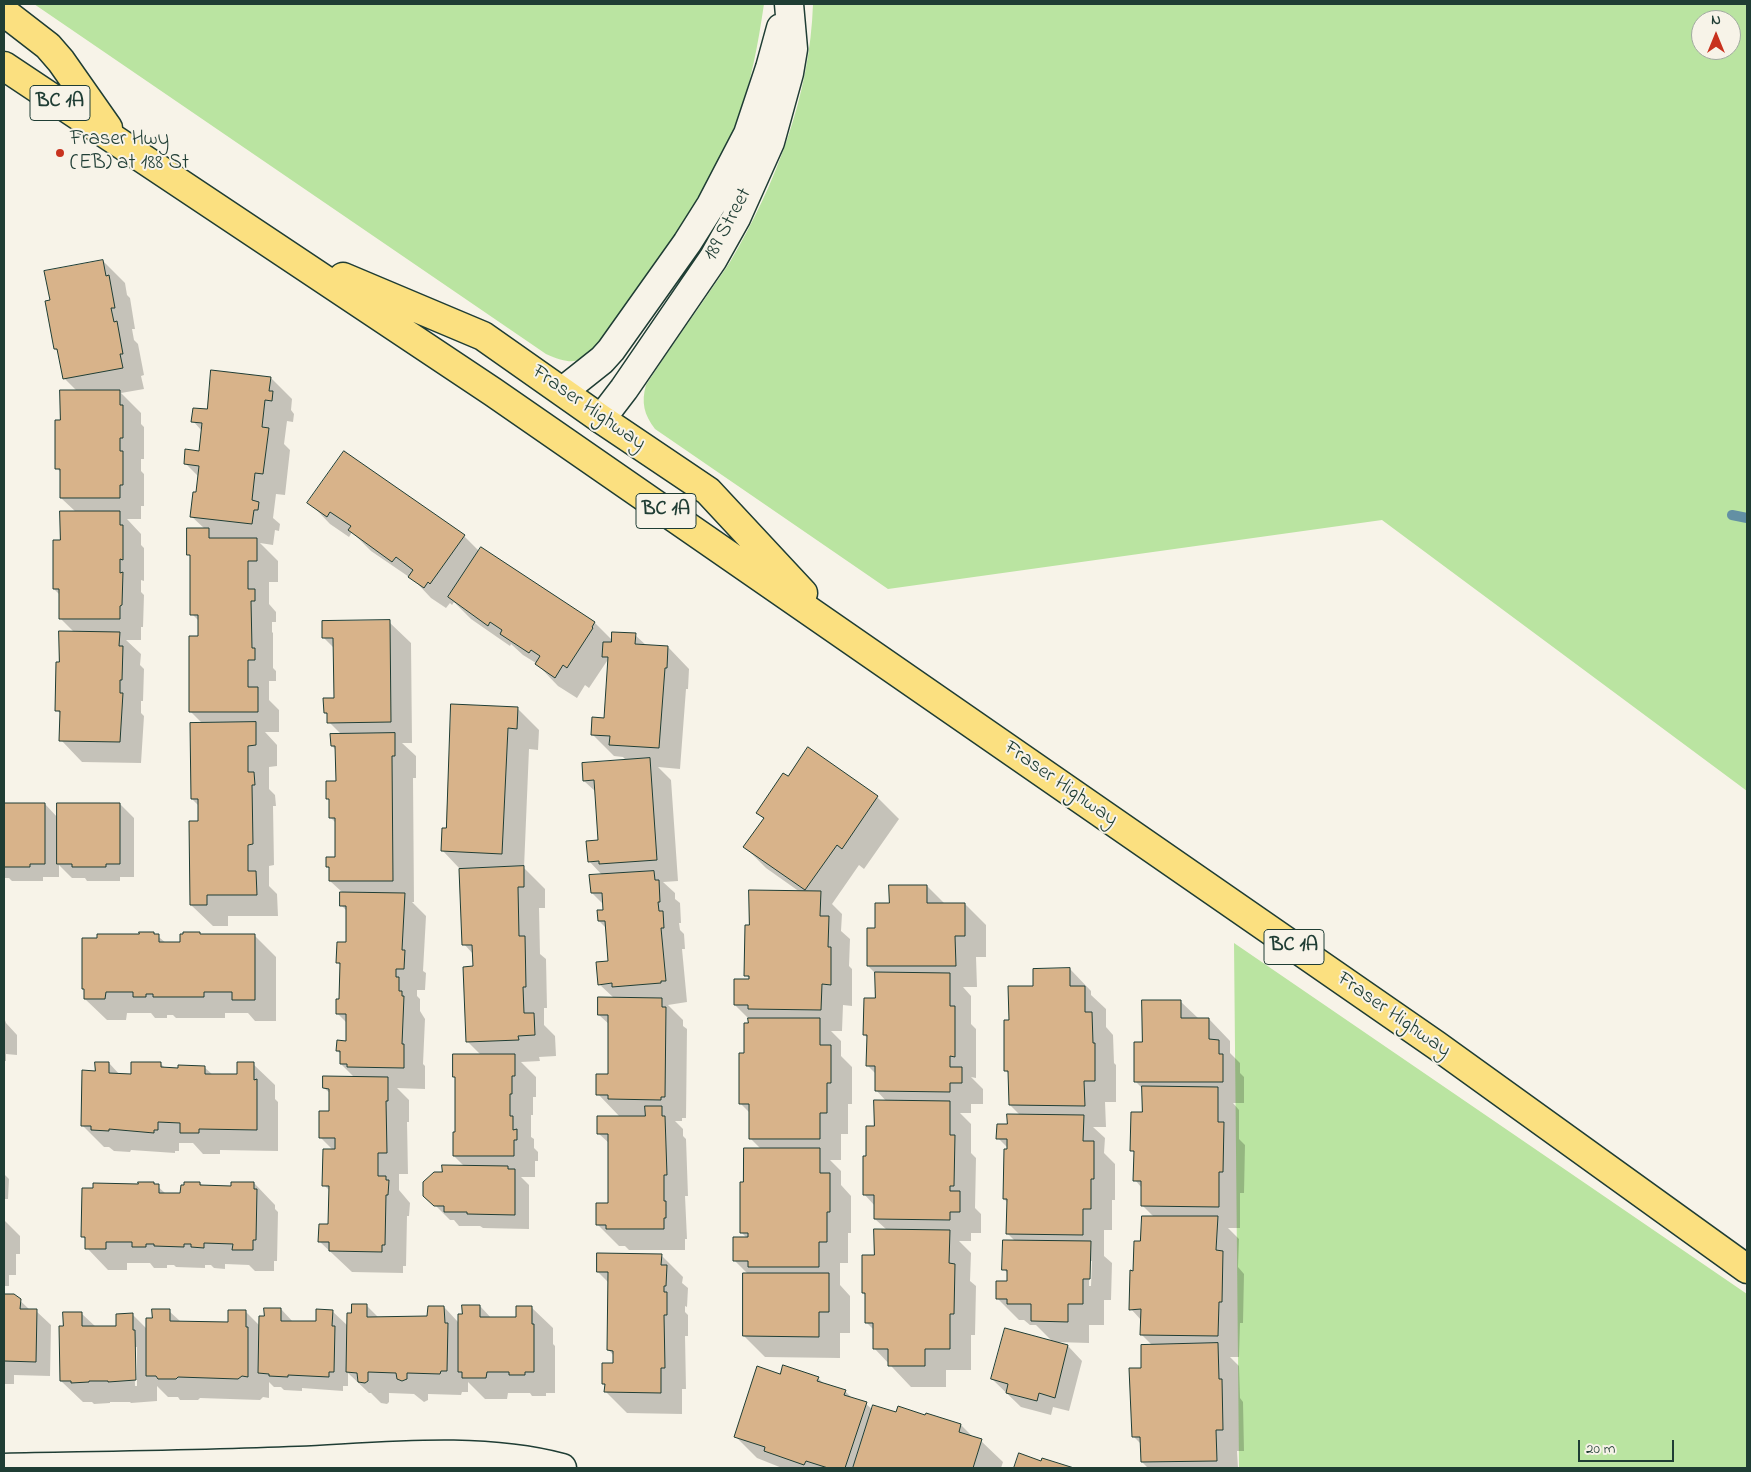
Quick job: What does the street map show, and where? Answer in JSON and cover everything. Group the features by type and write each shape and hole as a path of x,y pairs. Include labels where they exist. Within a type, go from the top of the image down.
{"main road":[{"name":"Fraser Highway","path":"4,12 48,46 61,61 116,140"},
{"name":"Fraser Highway","path":"4,66 493,392 1436,1045 1747,1269"},
{"name":"Fraser Highway","path":"291,256 483,336 708,491 838,631"},
{"path":"493,392 546,412 590,423 601,419"}],"street":[{"name":"189 Street","path":"562,391 602,360 611,350 687,243 711,205 748,134 789,4"},
{"name":"189 Street","path":"601,419 702,275 736,218 770,142 789,73 793,50 789,4"},
{"path":"4,1468 243,1466 462,1454 537,1461 562,1468"}],"green space":[{"path":"34,4 764,4 746,94 736,123 710,179 678,234 607,339 586,357 580,360 565,361 546,354"},
{"path":"813,4 1747,4 1747,791 1382,520 888,589 655,429 648,419 644,408 646,385 730,262 747,232 776,170 788,138 805,72"},
{"path":"1234,943 1747,1294 1747,1468 1239,1468"}],"building":[{"path":"103,260 106,276 109,275 115,308 111,308 114,322 117,321 123,354 120,354 123,368 63,379 57,349 54,349 45,301 50,300 44,271"},
{"path":"211,370 271,377 269,391 273,391 272,401 265,400 262,427 269,428 263,474 255,473 252,500 259,502 258,510 254,510 252,524 190,517 193,492 196,492 199,466 184,464 185,449 199,451 202,423 191,422 193,408 207,409"},
{"path":"60,390 120,390 120,405 123,405 123,438 120,438 120,451 123,451 123,485 120,485 120,498 60,498 60,469 55,469 55,420 60,420"},
{"path":"344,451 465,535 430,584 428,582 424,588 408,577 413,570 396,557 392,562 348,530 351,526 330,512 327,517 307,503"},
{"path":"60,511 120,511 120,525 123,525 123,560 120,559 120,573 123,572 120,619 59,619 59,589 53,589 53,540 60,540"},
{"path":"187,528 209,528 209,538 257,538 257,561 248,561 248,589 255,589 255,601 251,601 252,648 255,648 255,660 248,660 248,687 258,687 258,712 189,712 189,636 198,636 198,615 190,615 190,555 187,555"},
{"path":"481,547 595,622 567,668 563,665 555,678 535,664 540,656 531,650 529,653 500,634 502,630 490,622 488,626 448,597"},
{"path":"390,620 391,722 327,723 327,713 324,713 323,698 334,698 333,638 322,638 322,621"},
{"path":"59,631 120,632 119,646 123,646 120,693 123,693 120,742 59,741 60,711 55,711 56,662 59,662"},
{"path":"612,632 636,633 635,644 668,646 659,748 609,745 610,736 591,735 592,717 604,718 608,657 602,657 603,642 611,642"},
{"path":"451,704 518,707 517,729 508,728 502,854 441,851 442,828 446,828"},
{"path":"256,722 256,745 248,746 248,772 254,772 255,785 252,785 253,844 248,845 248,871 256,871 257,895 207,895 207,905 190,905 189,821 198,821 198,799 191,799 190,723"},
{"path":"395,733 395,756 392,756 393,881 329,881 329,867 326,867 326,857 335,857 335,818 329,818 329,799 326,799 326,781 336,781 335,746 331,746 330,734"},
{"path":"808,747 878,796 842,849 837,845 805,890 743,847 764,818 756,813 783,773 788,776"},
{"path":"650,758 657,860 599,864 599,861 588,862 586,841 598,840 594,780 583,781 582,763"},
{"path":"4,803 45,803 45,864 30,864 30,867 4,867"},
{"path":"57,803 120,803 120,864 106,864 106,867 72,867 72,864 57,864"},
{"path":"524,866 524,887 518,887 519,936 525,936 526,987 523,987 524,1013 534,1013 535,1035 518,1036 519,1040 466,1042 463,967 473,966 472,945 462,945 459,869"},
{"path":"654,871 655,880 659,880 659,911 663,911 664,928 661,928 666,981 612,987 612,983 598,985 596,962 608,961 605,921 598,921 597,910 603,910 602,893 591,893 589,875"},
{"path":"889,885 927,885 927,903 965,903 965,936 955,936 956,966 867,966 867,928 875,928 875,903 889,903"},
{"path":"749,890 821,891 820,916 829,916 828,947 831,947 831,985 822,984 821,1010 748,1009 748,1005 734,1005 734,979 749,979 749,976 744,976 745,925 749,925"},
{"path":"340,892 405,893 402,950 405,950 404,969 396,969 396,977 399,977 399,991 402,991 402,996 404,996 402,1044 404,1044 404,1068 347,1067 347,1064 340,1064 340,1051 336,1051 337,1040 346,1041 346,1014 336,1014 336,999 339,999 340,963 336,963 337,942 346,942 346,906 340,906"},
{"path":"139,932 159,934 159,942 180,942 180,934 183,934 183,932 200,932 200,934 255,934 255,1000 232,1000 232,992 204,992 204,997 153,997 153,994 146,994 146,997 133,997 133,992 106,992 105,999 84,999 84,989 82,989 82,938 97,938 97,934 139,934"},
{"path":"1070,968 1070,986 1085,986 1085,1012 1092,1012 1093,1043 1095,1043 1095,1081 1084,1081 1085,1106 1009,1105 1008,1071 1004,1071 1004,1020 1009,1020 1008,986 1033,986 1033,969"},
{"path":"875,972 950,973 950,1006 955,1006 955,1057 950,1056 950,1067 962,1067 962,1083 950,1083 950,1092 875,1091 875,1066 866,1066 867,1035 863,1035 864,998 875,998"},
{"path":"598,997 662,998 662,1007 666,1007 665,1097 661,1097 661,1100 608,1099 608,1095 596,1095 596,1074 608,1074 608,1015 598,1015"},
{"path":"1142,1000 1181,1000 1181,1018 1209,1018 1209,1039 1219,1040 1219,1054 1223,1054 1223,1082 1134,1082 1134,1042 1142,1042"},
{"path":"748,1018 820,1018 820,1045 831,1045 831,1083 827,1083 827,1113 820,1113 820,1139 749,1139 749,1104 739,1104 739,1053 744,1053 744,1023 748,1023"},
{"path":"453,1054 515,1054 515,1076 512,1076 512,1094 510,1094 510,1116 513,1116 513,1130 517,1129 517,1140 514,1140 514,1156 453,1156 455,1077 453,1077"},
{"path":"95,1062 109,1062 109,1073 131,1074 131,1062 161,1062 161,1067 178,1068 178,1065 205,1066 205,1074 237,1074 237,1062 254,1062 254,1080 257,1079 257,1130 199,1129 199,1133 180,1133 180,1123 158,1122 158,1130 154,1130 154,1133 109,1129 109,1131 91,1130 91,1126 81,1126 82,1070 95,1071"},
{"path":"323,1076 388,1077 388,1101 386,1101 387,1153 378,1153 378,1176 386,1176 386,1180 389,1180 388,1195 386,1195 385,1245 382,1245 382,1252 329,1251 329,1242 318,1242 319,1224 328,1224 329,1186 322,1186 323,1149 335,1149 335,1138 319,1138 319,1111 329,1111 329,1089 323,1088"},
{"path":"1142,1086 1218,1087 1218,1122 1224,1122 1223,1172 1219,1172 1219,1207 1141,1206 1141,1181 1133,1181 1134,1151 1130,1151 1131,1112 1142,1112"},
{"path":"874,1100 950,1101 950,1135 955,1135 954,1186 950,1186 950,1191 960,1191 960,1212 950,1212 950,1220 874,1219 874,1195 863,1195 863,1156 866,1156 866,1126 874,1126"},
{"path":"645,1106 662,1106 662,1116 665,1116 667,1175 664,1175 666,1218 664,1218 664,1229 606,1229 606,1225 596,1225 596,1203 608,1203 608,1134 597,1134 597,1116 645,1116"},
{"path":"1007,1114 1084,1115 1083,1141 1094,1141 1094,1179 1091,1179 1091,1209 1083,1209 1083,1235 1006,1234 1007,1199 1003,1199 1004,1149 1007,1149 1007,1139 996,1139 997,1124 1007,1124"},
{"path":"744,1148 820,1148 820,1173 830,1173 830,1212 827,1212 827,1242 819,1242 819,1267 748,1267 748,1261 733,1261 733,1237 748,1237 748,1233 740,1233 740,1182 743,1182"},
{"path":"442,1165 508,1166 508,1169 515,1169 515,1215 444,1212 444,1206 434,1206 423,1196 423,1182 434,1172 442,1172"},
{"path":"138,1182 154,1182 154,1184 159,1184 159,1193 180,1193 181,1185 184,1185 184,1182 200,1182 200,1185 231,1186 231,1182 254,1182 254,1189 257,1189 256,1240 253,1240 253,1250 232,1250 233,1244 204,1243 204,1248 191,1247 191,1244 184,1244 184,1247 146,1244 146,1247 132,1247 132,1242 106,1242 106,1249 85,1249 85,1237 81,1237 82,1188 93,1188 93,1183 138,1184"},
{"path":"1142,1216 1218,1216 1216,1250 1223,1251 1222,1302 1219,1302 1218,1336 1140,1335 1141,1309 1129,1310 1130,1270 1133,1271 1134,1241 1140,1241"},
{"path":"874,1229 950,1230 949,1263 955,1264 954,1314 950,1314 950,1349 925,1349 925,1366 888,1366 888,1349 873,1349 873,1323 865,1323 865,1293 862,1293 862,1255 874,1255"},
{"path":"1003,1240 1091,1241 1090,1279 1083,1279 1083,1304 1068,1304 1068,1322 1031,1321 1031,1304 1007,1304 1007,1299 996,1299 996,1281 1007,1281 1007,1270 1002,1270"},
{"path":"597,1253 662,1254 661,1265 667,1265 664,1292 667,1292 667,1315 664,1315 665,1368 661,1368 661,1393 604,1392 605,1384 602,1384 602,1363 613,1363 613,1351 607,1350 608,1272 597,1272"},
{"path":"743,1273 829,1273 829,1312 819,1312 819,1337 743,1336"},
{"path":"4,1294 14,1294 21,1299 20,1309 37,1309 36,1362 4,1361"},
{"path":"352,1304 367,1304 367,1317 427,1316 428,1306 444,1306 445,1323 448,1323 447,1371 441,1371 440,1374 407,1373 407,1379 402,1381 397,1379 396,1373 368,1372 368,1381 365,1383 358,1382 357,1373 346,1372 347,1313 351,1313"},
{"path":"462,1305 480,1305 480,1317 516,1317 516,1306 532,1306 534,1372 525,1372 525,1375 509,1375 509,1372 487,1372 486,1378 462,1378 462,1372 458,1372 458,1314 462,1314"},
{"path":"264,1308 281,1308 281,1321 316,1321 316,1309 333,1310 332,1326 335,1326 334,1372 329,1372 329,1377 269,1376 269,1374 258,1373 259,1316 264,1316"},
{"path":"152,1309 170,1309 170,1321 228,1322 228,1310 246,1310 248,1377 242,1376 238,1379 178,1377 176,1379 158,1379 156,1376 146,1376 146,1318 152,1318"},
{"path":"63,1312 82,1312 82,1326 116,1326 116,1314 133,1313 136,1380 71,1383 71,1381 60,1381 59,1326 63,1326"},
{"path":"1005,1328 1068,1345 1055,1398 1039,1393 1037,1401 1006,1393 1008,1384 991,1379"},
{"path":"1218,1343 1219,1379 1222,1379 1223,1430 1216,1430 1217,1461 1141,1462 1140,1437 1132,1437 1129,1368 1141,1368 1141,1345"},
{"path":"783,1365 819,1377 817,1381 846,1390 844,1395 867,1402 845,1468 828,1468 806,1461 804,1465 764,1451 765,1447 734,1437 757,1366 780,1374"},
{"path":"873,1405 896,1412 898,1406 961,1424 959,1432 982,1439 973,1468 853,1468"},
{"path":"1019,1453 1041,1461 1042,1458 1074,1468 1014,1468"}],"waterway":[{"path":"1732,515 1747,518"}],"place":[{"name":"Fraser Hwy (EB) at 188 St","path":"60,153"}]}
